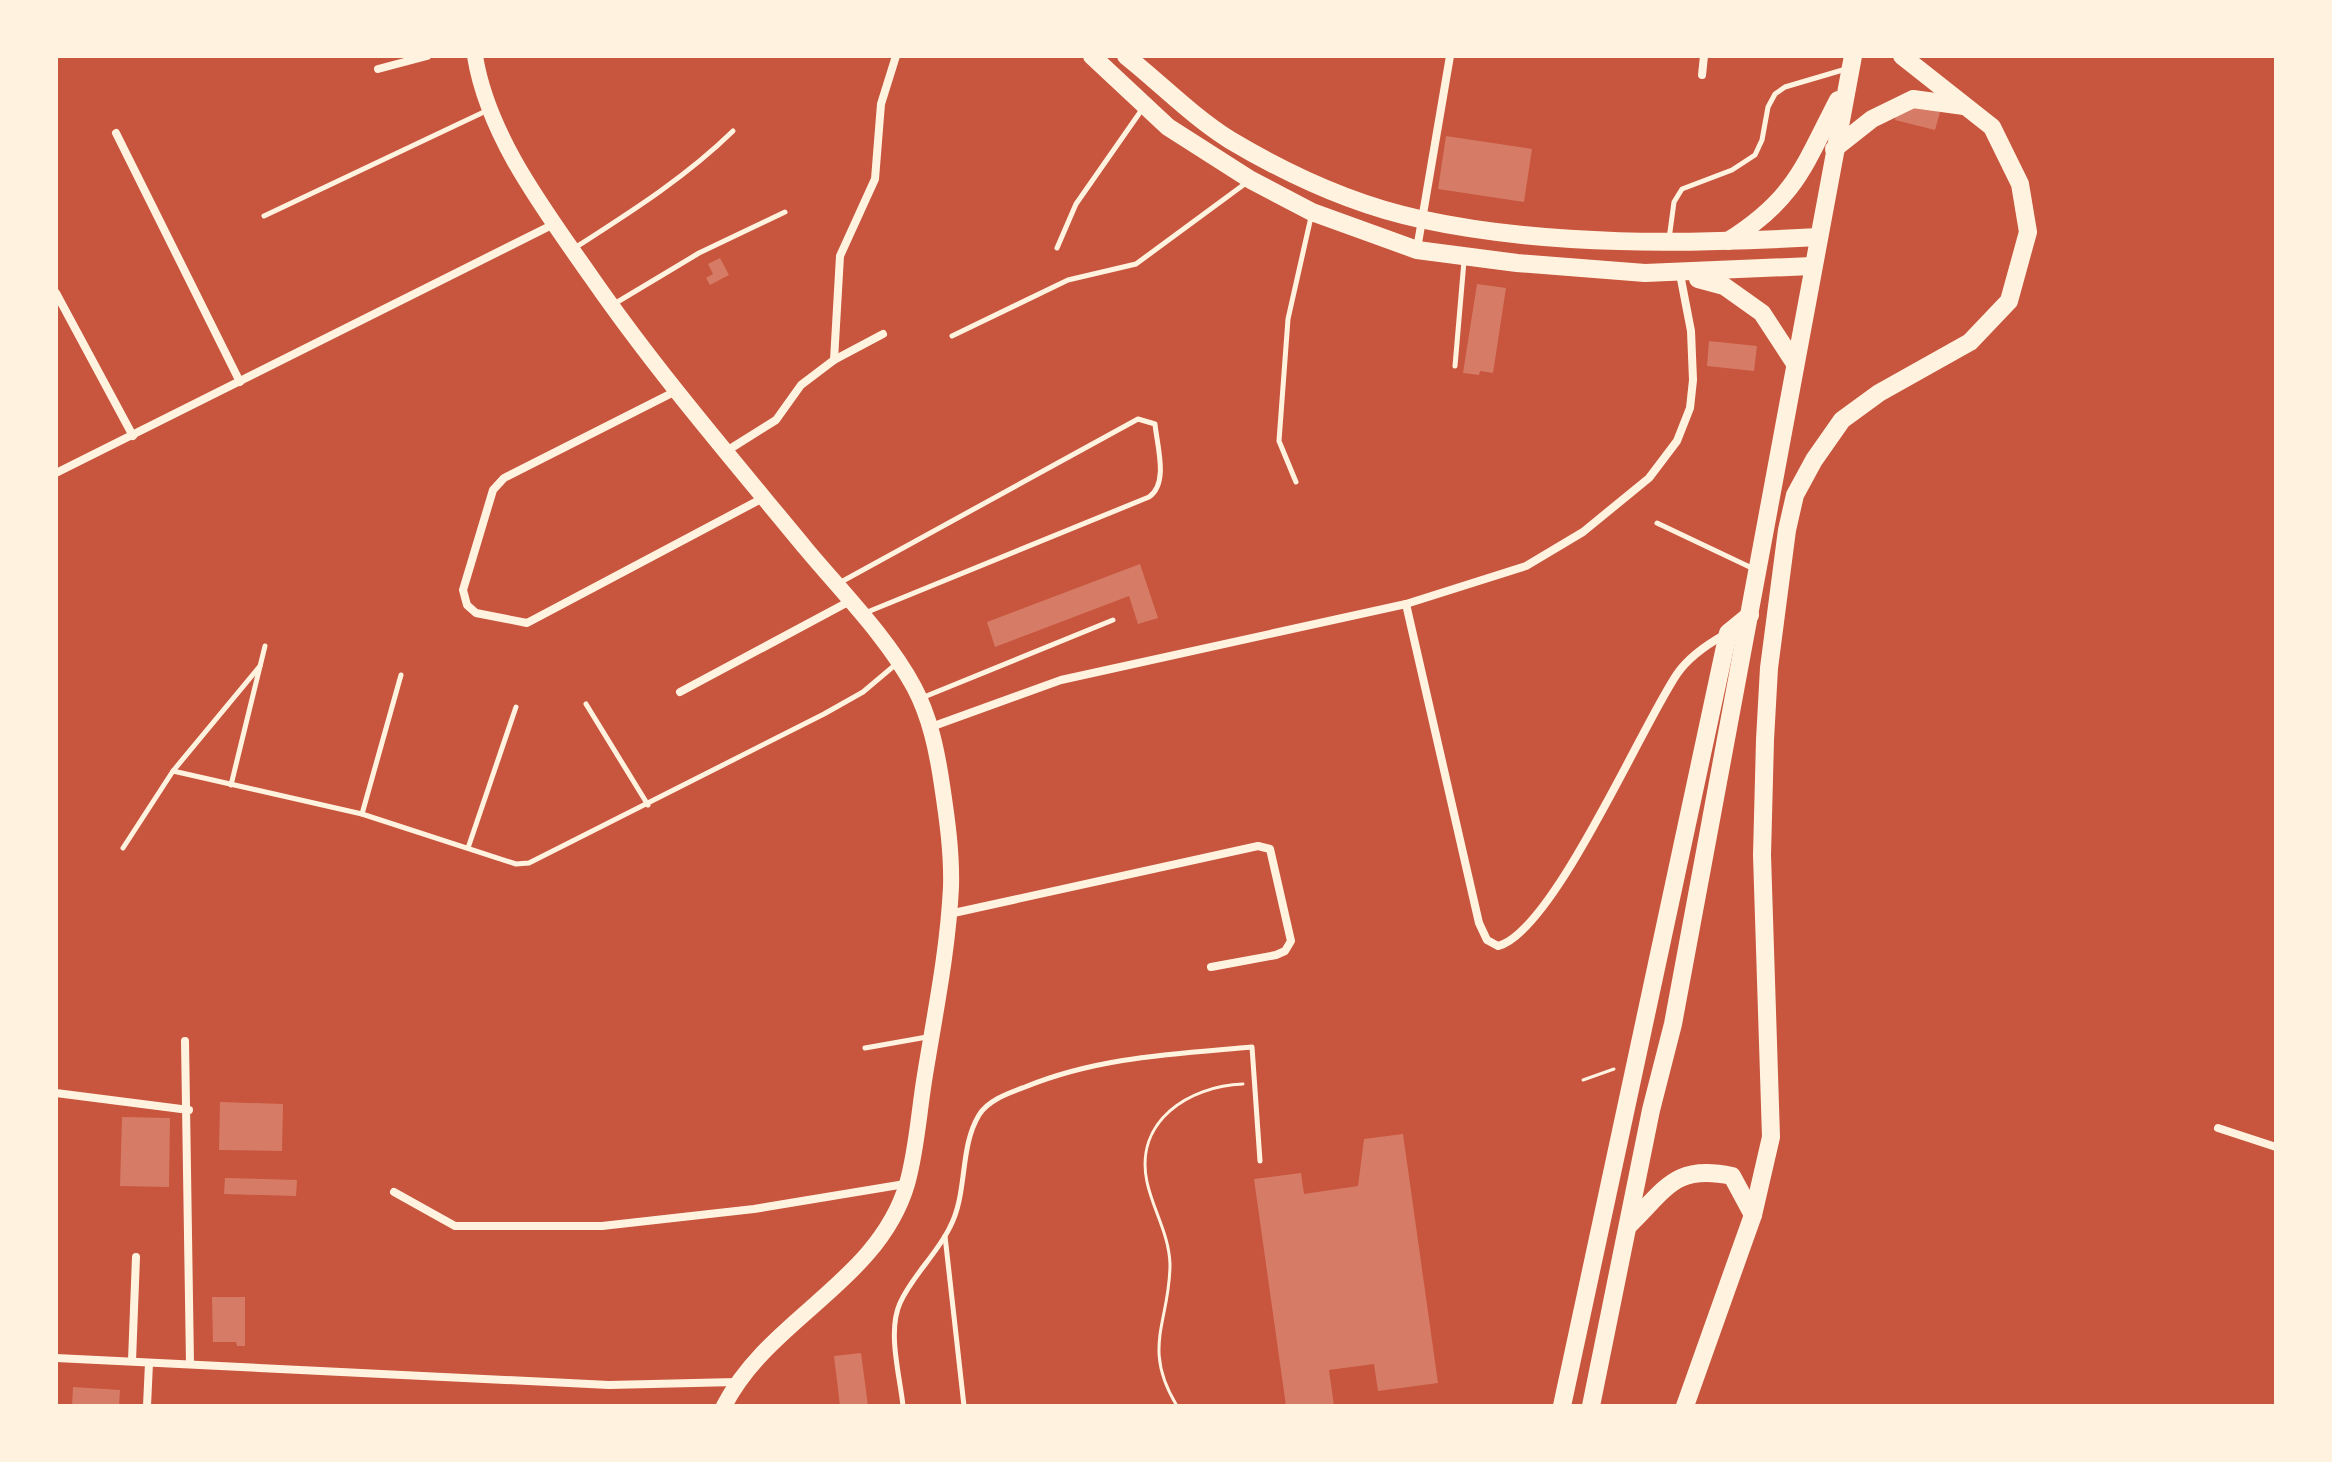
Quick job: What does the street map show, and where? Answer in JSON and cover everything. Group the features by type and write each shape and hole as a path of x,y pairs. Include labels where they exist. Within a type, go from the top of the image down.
{"main road":[{"path":"475,56 491,110 554,224 676,391 899,662 931,727 948,824 951,885 907,1184 888,1227 870,1254 755,1359 736,1382 724,1406"},
{"path":"1092,56 1168,127 1251,180 1312,212 1417,250 1517,263 1680,274 1812,266"},
{"path":"1126,56 1228,139 1293,173 1355,199 1419,219 1549,237 1727,242 1819,237"},
{"path":"1685,1406 1753,1215 1771,1137 1763,812 1769,668 1787,530 1795,495 1814,460 1842,420 1879,393 1970,342 2009,301 2028,232 2020,184 1992,127 1902,56"},
{"path":"1591,1406 1673,1024 1851,68"},
{"path":"1727,242 1753,225 1789,190 1809,162 1851,68"},
{"path":"1834,149 1872,119 1913,99 1967,106"},
{"path":"1680,274 1724,286 1755,307 1772,324 1794,362"},
{"path":"1562,1406 1728,633 1750,615"},
{"path":"1629,1225 1681,1175 1709,1171 1732,1176 1753,1215"}],"street":[{"path":"378,69 427,56"},
{"path":"834,360 840,256 875,179 881,104 896,56"},
{"path":"1417,250 1419,219 1450,56"},
{"path":"1702,75 1704,56"},
{"path":"116,133 240,382"},
{"path":"56,473 554,224"},
{"path":"931,727 1061,680 1406,604 1526,566 1583,532 1649,478 1677,441 1690,408 1691,331 1680,274"},
{"path":"56,293 133,436"},
{"path":"725,452 776,420 801,385 834,360 883,334"},
{"path":"676,391 504,478 493,490 463,590 467,605 476,613 527,623 764,497"},
{"path":"1406,604 1479,923 1487,940 1498,946 1510,943 1525,931 1574,858 1679,671 1712,641 1728,633"},
{"path":"680,692 855,608"},
{"path":"948,914 1258,846 1270,849 1291,941 1285,951 1276,955 1211,967"},
{"path":"185,1041 189,1110 190,1364"},
{"path":"56,1093 189,1110"},
{"path":"2218,1128 2276,1147"},
{"path":"394,1192 455,1226 602,1226 754,1209 907,1184"},
{"path":"132,1361 136,1257"},
{"path":"56,1358 609,1385 736,1382"},
{"path":"147,1406 149,1363"}],"lane":[{"path":"1669,240 1674,202 1682,189 1732,170 1755,155 1762,140 1768,107 1775,94 1785,87 1851,68"},
{"path":"1057,248 1076,204 1144,107"},
{"path":"264,216 460,121 491,110"},
{"path":"572,250 659,194 703,160 733,131"},
{"path":"952,336 1068,280 1136,264 1251,180"},
{"path":"611,305 699,253 785,212"},
{"path":"1296,482 1279,441 1288,319 1312,212"},
{"path":"1455,366 1464,256"},
{"path":"836,585 1138,419 1155,424 1160,481 1149,497 855,608"},
{"path":"1657,523 1759,571"},
{"path":"919,699 1113,620"},
{"path":"231,785 265,646"},
{"path":"173,771 362,814 516,864 529,863 648,805 850,699 899,662"},
{"path":"123,848 173,771 260,666"},
{"path":"362,814 401,675"},
{"path":"586,704 648,805"},
{"path":"468,848 516,707"},
{"path":"865,1048 931,1036"},
{"path":"903,1406 895,1327 897,1313 957,1213 978,1116 1008,1093 1064,1071 1119,1059 1252,1047 1260,1161"},
{"path":"945,1236 964,1406"}],"path":[{"path":"1177,1406 1160,1366 1157,1340 1170,1262 1165,1234 1147,1180 1145,1152 1156,1125 1176,1103 1199,1090 1254,1083"}],"building":[{"path":"1899,102 1940,112 1935,130 1895,120"},
{"path":"1446,136 1532,149 1524,202 1438,189"},
{"path":"720,258 729,275 710,285 706,278 713,274 708,264"},
{"path":"1477,284 1506,288 1493,373 1480,371 1479,375 1463,373"},
{"path":"1709,341 1757,346 1754,371 1707,366"},
{"path":"1140,564 1158,618 1138,624 1129,596 995,647 987,622"},
{"path":"220,1102 283,1104 282,1151 219,1150"},
{"path":"122,1117 170,1118 169,1187 120,1186"},
{"path":"1403,1134 1438,1383 1378,1391 1374,1364 1329,1370 1334,1406 1286,1406 1254,1179 1301,1173 1304,1194 1358,1186 1364,1139"},
{"path":"225,1178 297,1180 296,1196 224,1194"},
{"path":"212,1297 245,1297 245,1346 237,1346 236,1342 213,1342"},
{"path":"861,1353 868,1406 840,1406 834,1356"},
{"path":"73,1387 120,1390 119,1406 72,1406"}]}
